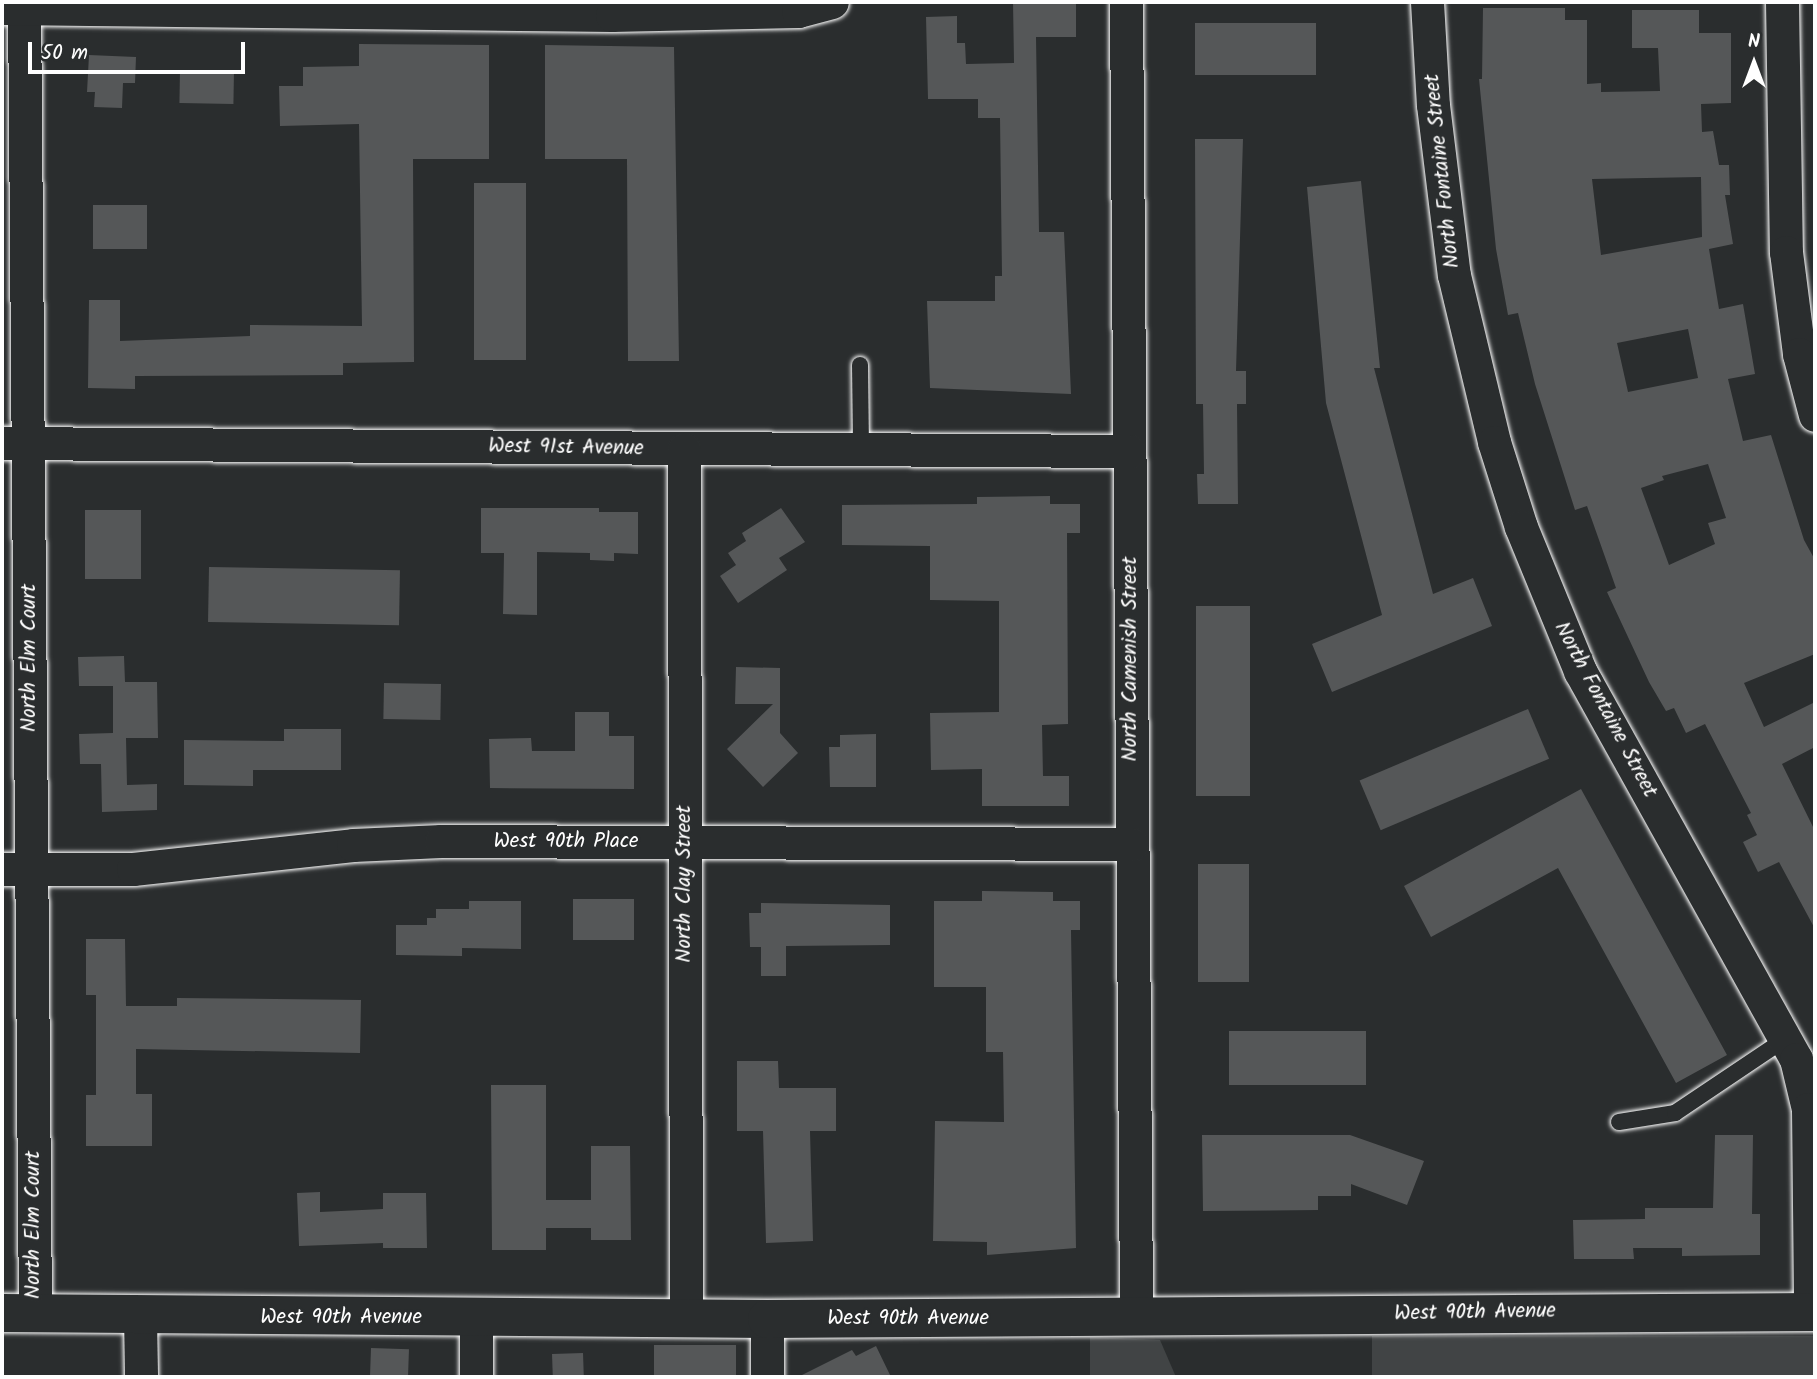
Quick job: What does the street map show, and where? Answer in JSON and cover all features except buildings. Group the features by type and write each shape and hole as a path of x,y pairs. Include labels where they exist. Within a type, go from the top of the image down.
{"street":[{"path":"17,6 798,11 832,2"},
{"name":"North Camenish Street","path":"1126,2 1136,1317"},
{"name":"North Fontaine Street","path":"1427,2 1433,106 1454,275 1474,366 1521,527 1580,671 1785,1039 1802,1076 1808,1109 1813,1312"},
{"path":"1782,2 1786,253 1799,354 1815,415"},
{"name":"North Elm Court","path":"17,6 15,444 18,1313"},
{"name":"West 91st Avenue","path":"15,444 1129,451"},
{"name":"North Clay Street","path":"684,449 686,1318"},
{"name":"West 90th Place","path":"16,869 133,869 353,845 441,841 1132,844"},
{"name":"West 90th Avenue","path":"18,1313 140,1317 767,1320 1813,1312"},
{"path":"140,1317 141,1377"},
{"path":"476,1320 476,1377"},
{"path":"767,1320 767,1377"}],"lane":[{"path":"860,365 861,450"},
{"path":"1619,1122 1675,1113 1785,1039"}],"shaded area":[{"path":"1372,1336 1815,1336 1815,1377 1372,1377"},
{"path":"1090,1337 1160,1340 1176,1377 1090,1377"}]}
